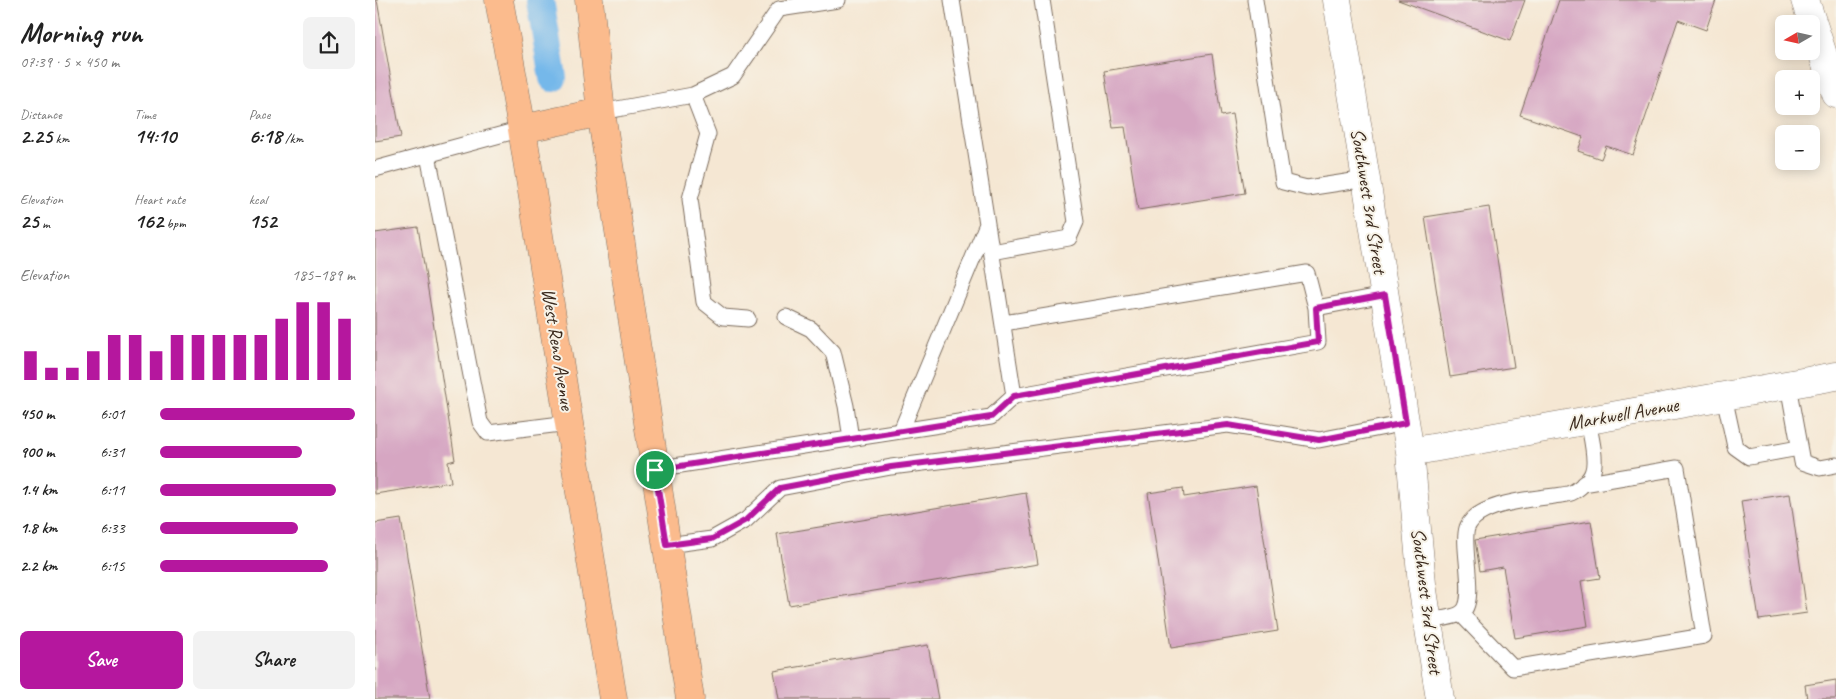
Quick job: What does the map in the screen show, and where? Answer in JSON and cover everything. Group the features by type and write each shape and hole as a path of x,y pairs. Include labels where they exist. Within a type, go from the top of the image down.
{"main road":[{"name":"West Reno Avenue","path":"499,0 522,129 613,699"},
{"path":"589,0 601,112 690,699"},
{"path":"522,129 601,112"}],"street":[{"name":"Southwest 3rd Street","path":"1337,0 1406,423 1422,584 1440,699"},
{"path":"1805,0 1836,94"},
{"name":"Markwell Avenue","path":"1410,452 1836,376"}],"lane":[{"path":"601,112 693,95 733,76 776,5 838,0"},
{"path":"952,0 1014,396"},
{"path":"992,252 1069,238 1076,222 1042,0"},
{"path":"1255,0 1283,182 1307,188 1366,179"},
{"path":"693,95 708,134 689,199 704,302 723,317 747,319"},
{"path":"375,169 522,129"},
{"path":"428,155 479,422 488,432 569,423"},
{"path":"901,431 987,222"},
{"path":"655,470 991,417 1014,396 1318,342 1316,308 1307,273 1004,323"},
{"path":"1316,308 1385,295"},
{"path":"786,317 811,329 833,352 846,406 851,439"},
{"path":"1788,385 1802,462 1819,468 1836,465"},
{"path":"1724,396 1735,448 1749,456 1799,448"},
{"path":"1428,621 1461,614 1467,608 1469,585 1466,556 1467,528 1474,519 1491,508 1515,502 1573,493 1592,474 1594,458 1588,420"},
{"path":"667,545 712,539 746,520 780,488 891,467 1228,425 1319,440 1406,423"},
{"path":"1461,614 1513,668 1704,636 1677,468 1583,484"}],"building":[{"path":"375,0 377,0 401,137 375,141"},
{"path":"1398,0 1525,0 1510,41"},
{"path":"1559,0 1716,0 1706,30 1678,20 1633,155 1606,146 1601,159 1578,151 1583,137 1520,115"},
{"path":"1212,54 1221,116 1232,114 1245,193 1138,210 1125,127 1113,128 1104,71"},
{"path":"1489,207 1514,367 1450,377 1425,217"},
{"path":"418,227 455,460 448,462 451,482 375,494 375,233"},
{"path":"1256,486 1278,631 1171,648 1148,493 1183,488 1184,497"},
{"path":"1026,493 1038,564 789,605 777,534"},
{"path":"1790,494 1807,613 1759,620 1741,501"},
{"path":"401,519 430,699 375,699 375,523"},
{"path":"1591,521 1600,578 1581,581 1588,626 1515,638 1503,567 1480,571 1475,540"},
{"path":"928,645 938,699 779,699 774,671"},
{"path":"1836,680 1836,699 1807,699 1805,685"}],"waterway":[{"path":"540,0 553,78"}],"route":[{"path":"1385,295 1406,423 1319,440 1228,425 891,467 780,488 746,520 712,539 667,545 655,470 991,417 1014,396 1318,342 1316,308 1385,295"}]}
